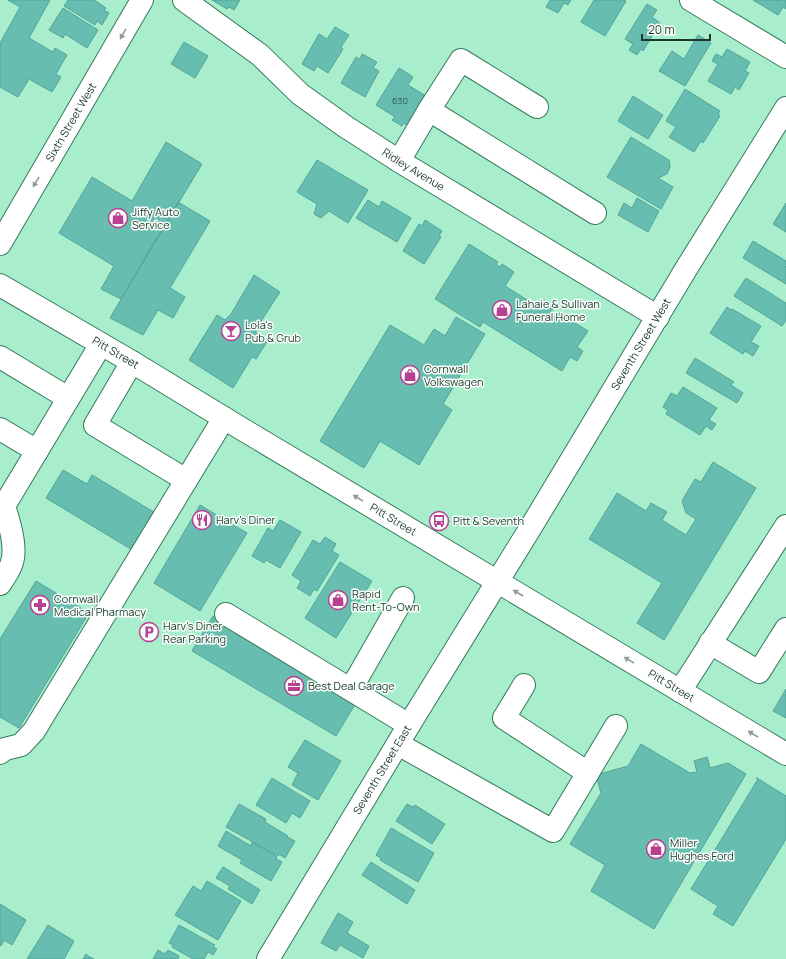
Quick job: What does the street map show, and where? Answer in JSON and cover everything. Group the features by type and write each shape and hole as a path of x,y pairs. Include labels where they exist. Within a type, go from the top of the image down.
{"street":[{"name":"Sixth Street West","path":"0,244 142,0"},
{"name":"Ridley Avenue","path":"184,0 260,55 300,94 346,127 399,161 658,317"},
{"path":"691,0 786,57"},
{"path":"399,161 461,60 537,107"},
{"name":"Seventh Street West","path":"498,582 786,108"},
{"path":"429,110 595,214"},
{"name":"Pitt Street","path":"0,285 132,362 786,754"},
{"path":"1,581 12,564 13,549 12,532 2,504 37,451 101,344"},
{"path":"0,357 68,398"},
{"path":"132,362 96,425 186,480"},
{"path":"0,753 5,748 20,745 34,731 224,418"},
{"path":"0,429 37,451"},
{"path":"680,691 786,526"},
{"name":"Seventh Street East","path":"268,959 409,725 498,582"},
{"path":"352,689 403,598"},
{"path":"226,614 352,689 409,725"},
{"path":"710,644 759,672 786,629"},
{"path":"524,685 504,718 588,772"},
{"path":"398,744 553,831 616,726"}],"building":[{"path":"8,0 50,0 29,38 53,52 55,48 67,55 56,74 61,77 52,92 29,79 18,97 0,87 0,43 20,7"},
{"path":"68,0 94,0 106,8 104,10 109,13 102,25 97,21 95,25 64,6"},
{"path":"212,0 240,0 234,10 229,7 227,9"},
{"path":"550,0 571,0 568,5 564,3 558,13 546,7"},
{"path":"594,0 626,1 605,36 581,22"},
{"path":"753,0 786,0 786,9 783,7 778,15"},
{"path":"647,4 657,10 652,17 660,23 643,51 641,49 637,55 629,50 633,44 625,39"},
{"path":"63,8 98,30 87,48 65,34 63,38 49,30"},
{"path":"335,27 349,35 341,47 343,49 328,73 317,66 314,71 302,64 319,34 327,39"},
{"path":"698,35 711,43 685,86 659,71 672,51 684,59"},
{"path":"184,42 208,56 195,78 171,64"},
{"path":"727,49 750,62 745,71 749,73 739,90 735,87 731,94 708,81 718,64 712,61 716,54 722,57"},
{"path":"362,54 377,62 373,68 379,71 365,97 341,83 356,57 360,59"},
{"path":"399,68 413,77 408,85 426,96 408,126 404,123 402,126 392,120 395,117 376,105"},
{"path":"685,89 720,111 718,114 720,116 703,143 701,141 694,152 669,137 676,127 666,121"},
{"path":"633,96 663,115 648,139 618,121"},
{"path":"631,137 669,160 670,167 667,174 658,178 673,187 661,209 607,177"},
{"name":"Jiffy Auto Service","path":"166,142 202,164 121,299 101,289 114,266 59,233 92,177 132,201"},
{"path":"317,160 368,190 348,223 329,211 321,218 314,214 317,204 297,192"},
{"path":"637,198 659,211 648,232 618,215 624,203 632,208"},
{"path":"368,200 379,207 382,201 411,218 397,242 356,218"},
{"path":"178,202 210,221 170,288 185,297 173,318 158,310 143,335 110,318"},
{"path":"786,203 786,232 773,224"},
{"path":"425,220 442,231 439,236 441,237 424,264 403,251 419,224 422,226"},
{"path":"753,241 786,261 786,284 743,258"},
{"name":"Lahaie & Sullivan Funeral Home","path":"469,244 498,262 496,264 500,267 502,264 514,272 505,286 537,306 542,299 554,307 550,314 557,318 559,313 588,331 577,347 583,351 577,361 570,357 562,371 483,322 480,327 435,299"},
{"name":"Lola's Pub & Grub","path":"254,275 280,292 256,329 256,333 268,340 256,359 252,357 233,388 189,360 217,315 225,320 231,314"},
{"path":"746,278 786,303 786,320 782,326 734,296"},
{"path":"727,307 761,326 751,342 759,346 753,356 745,351 743,354 710,333"},
{"name":"Cornwall Volkswagen","path":"456,317 485,334 443,404 452,410 419,465 380,441 364,468 320,441 390,325 424,345 434,329 445,336"},
{"path":"695,358 734,382 731,385 743,393 737,403 686,373"},
{"path":"683,387 717,408 709,420 716,424 712,430 706,426 700,435 666,414 668,410 663,407 671,393 677,396"},
{"path":"713,462 756,488 664,640 637,623 662,583 589,539 617,493 646,511 651,503 667,512 662,520 686,535 696,519 686,513 682,501 695,479 701,482"},
{"path":"63,470 87,484 92,475 157,514 134,551 46,498"},
{"path":"200,505 247,533 200,611 154,583"},
{"path":"280,520 301,532 280,568 266,560 264,563 252,556 268,528 273,531"},
{"path":"325,537 336,544 332,551 339,555 317,591 314,589 310,596 297,588 301,581 292,575 313,540 320,544"},
{"name":"Rapid Rent-To-Own","path":"340,562 372,581 336,638 305,618"},
{"path":"36,581 89,613 19,728 0,717 0,639"},
{"path":"213,616 357,701 336,736 192,651"},
{"path":"786,689 786,718 773,711"},
{"path":"305,740 341,761 318,800 292,785 298,773 288,767"},
{"path":"641,744 690,773 697,772 694,761 707,757 710,768 728,763 746,774 654,929 591,891 605,865 570,844 601,793 596,775 628,766"},
{"path":"272,778 310,801 300,818 292,813 286,823 256,805"},
{"path":"757,778 786,796 786,839 733,926 713,914 718,906 691,889 758,779"},
{"path":"239,804 266,819 265,822 295,841 285,858 279,854 278,856 226,827"},
{"path":"407,804 413,807 415,805 445,824 432,844 396,821"},
{"path":"391,828 434,853 418,882 380,860 381,858 376,855"},
{"path":"226,831 251,846 252,842 277,857 276,859 282,862 271,881 240,863 242,860 218,846"},
{"path":"371,862 415,890 407,904 362,875"},
{"path":"223,867 260,890 252,904 228,889 230,886 216,878"},
{"path":"207,881 241,901 218,940 175,915 193,886 201,891"},
{"path":"0,904 26,920 12,945 4,940 1,946 0,945"},
{"path":"338,913 353,922 347,933 369,946 363,958 340,945 336,951 321,943"},
{"path":"48,925 74,941 64,959 27,959"},
{"path":"179,925 215,945 213,947 217,949 213,955 208,952 204,959 193,959 172,947 173,945 169,943"},
{"path":"158,950 165,954 168,950 179,956 178,959 153,959"},
{"path":"86,954 88,956 94,959 83,959"}],"place":[{"name":"Jiffy Auto Service","path":"118,218"},
{"name":"Lahaie & Sullivan Funeral Home","path":"502,310"},
{"name":"Lola's Pub & Grub","path":"231,331"},
{"name":"Cornwall Volkswagen","path":"410,375"},
{"name":"Harv's Diner","path":"202,520"},
{"name":"Pitt & Seventh","path":"439,521"},
{"name":"Rapid Rent-To-Own","path":"338,600"},
{"name":"Cornwall Medical Pharmacy","path":"40,605"},
{"name":"Harv's Diner Rear Parking","path":"149,632"},
{"name":"Best Deal Garage","path":"294,686"},
{"name":"Miller Hughes Ford","path":"656,849"}]}
